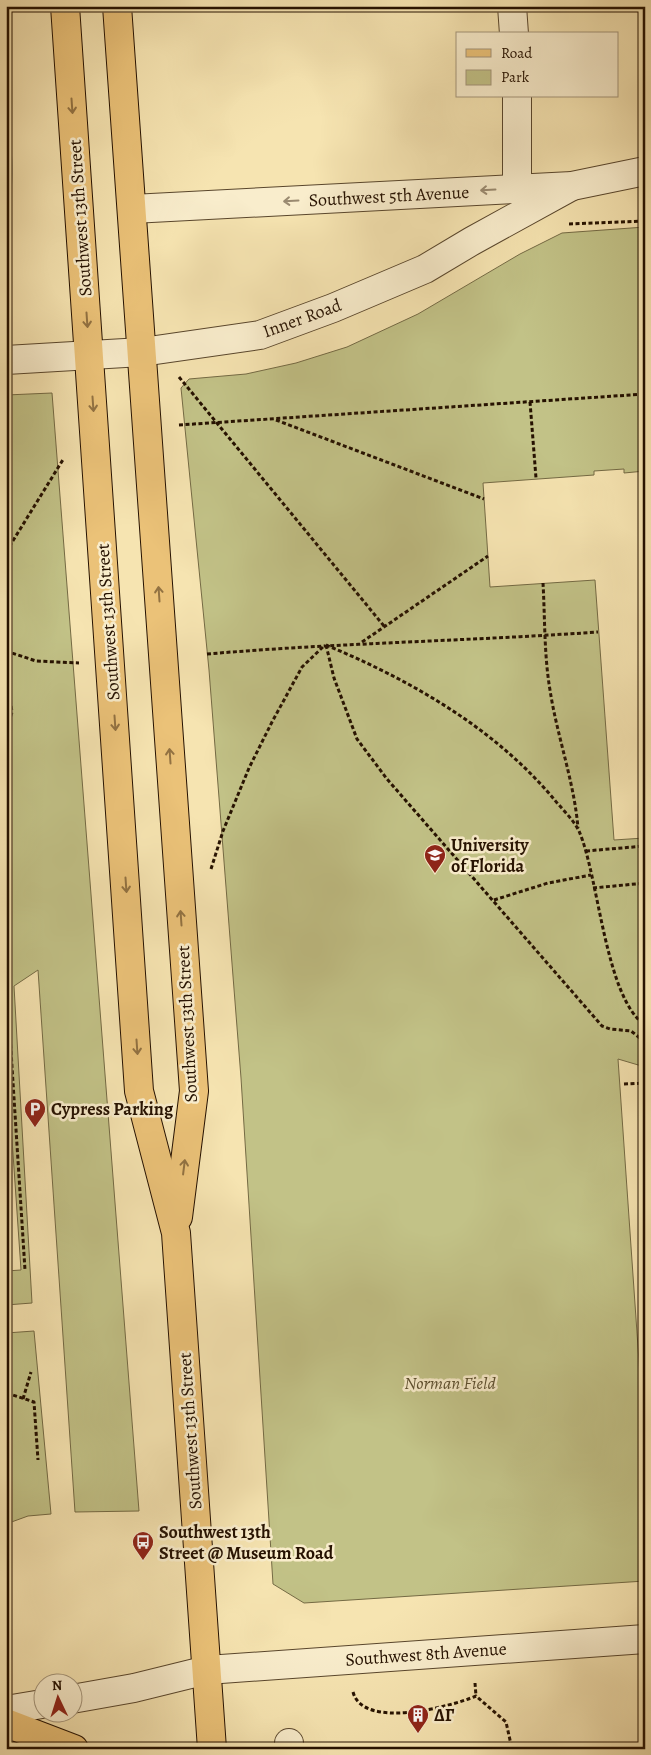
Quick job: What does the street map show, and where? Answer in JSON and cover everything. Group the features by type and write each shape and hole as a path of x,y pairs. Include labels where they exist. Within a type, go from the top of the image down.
{"main road":[{"name":"Southwest 13th Street","path":"65,6 140,1091 176,1233 212,1749"},
{"name":"Southwest 13th Street","path":"117,6 194,1091 176,1233"},
{"path":"6,1723 74,1749"}],"street":[{"path":"512,6 514,32"},
{"path":"517,98 517,189"},
{"name":"Southwest 5th Avenue","path":"132,209 572,186 645,171"},
{"name":"Inner Road","path":"6,360 142,352 260,334 333,308 425,269 572,186"},
{"name":"Southwest 8th Avenue","path":"82,1696 134,1688 207,1670 645,1639"},
{"path":"6,1710 32,1706"}],"path":[{"path":"177,374 384,626"},
{"path":"179,425 645,394"},
{"path":"530,402 536,478"},
{"path":"274,419 484,499"},
{"path":"6,552 64,458 64,449"},
{"path":"361,643 488,556"},
{"path":"543,583 550,689 566,766 576,798 578,828 586,851 593,888 623,998 638,1021 645,1025"},
{"path":"207,654 361,643 598,632"},
{"path":"326,645 392,676 486,732 545,788 578,828"},
{"path":"209,876 222,831 249,768 272,722 302,666 326,645"},
{"path":"326,645 336,686 357,739 433,833 494,900 602,1026 610,1029 631,1031 645,1042"},
{"path":"6,651 36,661 88,662"},
{"path":"6,674 11,695 12,712 6,732"},
{"path":"6,693 11,695"},
{"path":"586,851 645,846"},
{"path":"494,900 548,883 591,875"},
{"path":"593,888 645,883"},
{"path":"6,973 25,1270"},
{"path":"624,1084 645,1083"},
{"path":"23,1399 31,1372"},
{"path":"7,1393 34,1402 38,1460"},
{"path":"475,1683 476,1696 506,1722 512,1749"},
{"path":"353,1692 355,1700 360,1705 370,1710 384,1713 435,1709 457,1704 476,1696"}],"green space":[{"name":"University of Florida","path":"645,227 645,471 624,473 624,469 594,471 594,475 483,483 490,587 595,580 614,840 644,838 645,1067 618,1059 645,1448 645,1581 304,1603 273,1584 241,1078 209,670 181,388 189,379 246,374 296,363 347,347 418,314 520,254 562,233"},
{"path":"52,393 139,1511 75,1512 38,970 14,986 32,1303 6,1305 6,1271 21,1270 6,1052 6,708 9,704 6,702 6,395"},
{"path":"34,1331 51,1514 28,1516 6,1524 6,1333"}],"water":[{"path":"6,123 11,148 12,173 6,224"}],"place":[{"name":"University of Florida","path":"435,874"},
{"name":"Cypress Parking","path":"35,1128"},
{"name":"Southwest 13th Street @ Museum Road","path":"143,1561"},
{"name":"ΔΓ","path":"418,1734"}],"park label":[{"name":"Norman Field","path":"450,1383"}]}
